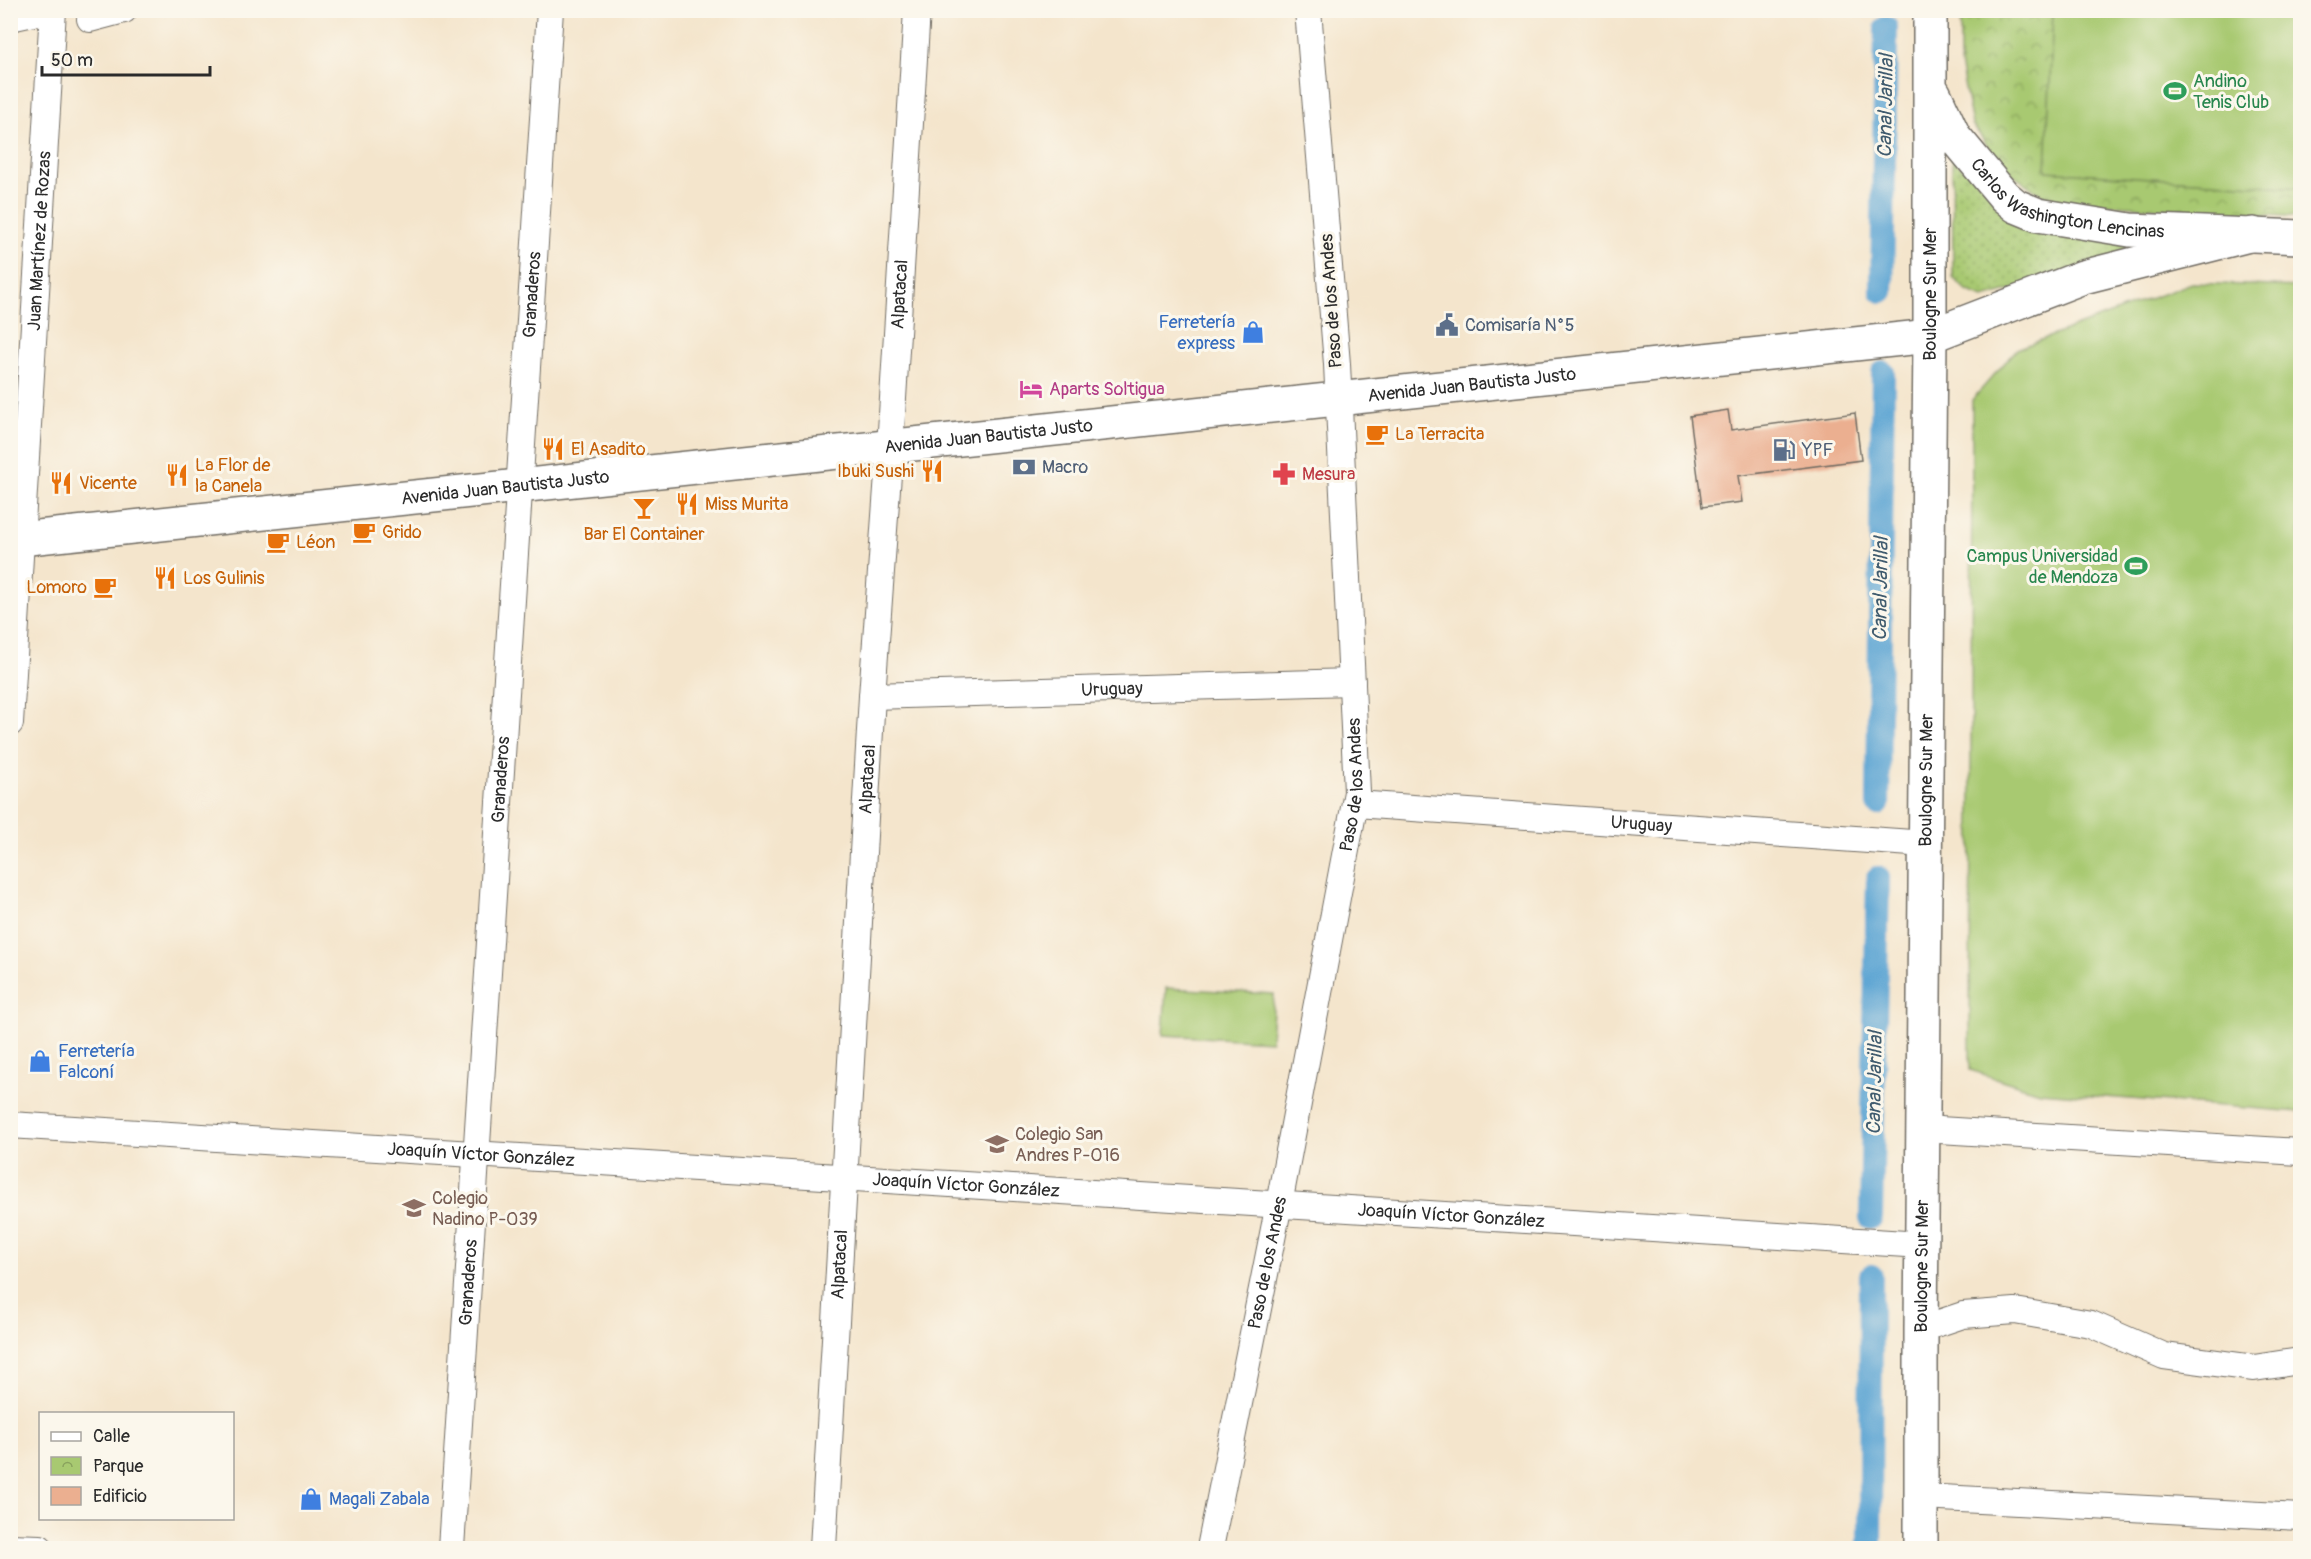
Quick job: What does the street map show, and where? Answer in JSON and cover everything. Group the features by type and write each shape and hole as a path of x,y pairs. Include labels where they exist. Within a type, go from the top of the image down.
{"main road":[{"name":"Boulogne Sur Mer","path":"1921,1548 1930,336 1930,10"},
{"name":"Carlos Washington Lencinas","path":"1930,84 1954,136 2004,196 2016,206 2038,215 2130,230 2301,237"},
{"name":"Carlos Washington Lencinas","path":"1930,336 2083,277 2253,234"},
{"name":"Avenida Juan Bautista Justo","path":"16,539 1930,336"}],"street":[{"path":"10,18 47,10"},
{"name":"Juan Martínez de Rozas","path":"10,723 16,539 53,10"},
{"path":"90,19 124,10"},
{"name":"Granaderos","path":"451,1548 550,10"},
{"name":"Alpatacal","path":"823,1548 872,696 917,10"},
{"name":"Paso de los Andes","path":"1210,1548 1356,804 1339,399 1308,10"},
{"name":"Uruguay","path":"872,696 1352,682"},
{"name":"Uruguay","path":"1356,804 1926,844"},
{"name":"Joaquín Víctor González","path":"10,1125 1922,1245"},
{"path":"1923,1129 2301,1152"},
{"path":"1921,1329 1963,1315 2015,1311 2091,1324 2164,1356 2254,1368 2301,1361"},
{"path":"1922,1497 2301,1517"},
{"path":"10,1547 40,1548"}],"green space":[{"name":"Andino Tenis Club","path":"1960,11 2300,11 2300,217 2050,201 2003,168 1972,124 1960,63"},
{"name":"Andino Tenis Club","path":"2053,11 2300,11 2300,188 2046,171"},
{"path":"1952,159 2030,226 2175,246 1983,298 1967,291 1953,278"},
{"name":"Campus Universidad de Mendoza","path":"2192,283 2300,287 2300,1112 2039,1092 1970,1070 1972,400 2017,349"},
{"path":"1166,988 1274,994 1271,1041 1163,1035"}],"building":[{"path":"1728,410 1731,430 1855,413 1861,460 1738,476 1742,502 1702,507 1690,416"}],"waterway":[{"name":"Canal Jarillal","path":"1882,291 1886,28"},
{"name":"Canal Jarillal","path":"1878,804 1883,373"},
{"name":"Canal Jarillal","path":"1871,1217 1878,878"},
{"name":"Canal Jarillal","path":"1870,1548 1871,1276"}],"place":[{"name":"Andino Tenis Club","path":"2175,91"},
{"name":"Comisaría N°5","path":"1447,325"},
{"name":"Ferretería express","path":"1253,332"},
{"name":"Aparts Soltigua","path":"1031,389"},
{"name":"La Terracita","path":"1377,434"},
{"name":"El Asadito","path":"553,449"},
{"name":"YPF","path":"1784,450"},
{"name":"Macro","path":"1024,467"},
{"name":"Ibuki Sushi","path":"932,471"},
{"name":"Mesura","path":"1284,474"},
{"name":"La Flor de la Canela","path":"177,475"},
{"name":"Vicente","path":"61,483"},
{"name":"Miss Murita","path":"687,504"},
{"name":"Bar El Container","path":"644,508"},
{"name":"Grido","path":"364,532"},
{"name":"Léon","path":"278,542"},
{"name":"Campus Universidad de Mendoza","path":"2136,566"},
{"name":"Los Gulinis","path":"165,578"},
{"name":"Lomoro","path":"105,587"},
{"name":"Ferretería Falconí","path":"40,1061"},
{"name":"Colegio San Andres P-016","path":"997,1144"},
{"name":"Colegio Nadino P-039","path":"414,1208"},
{"name":"Magali Zabala","path":"311,1499"}]}
